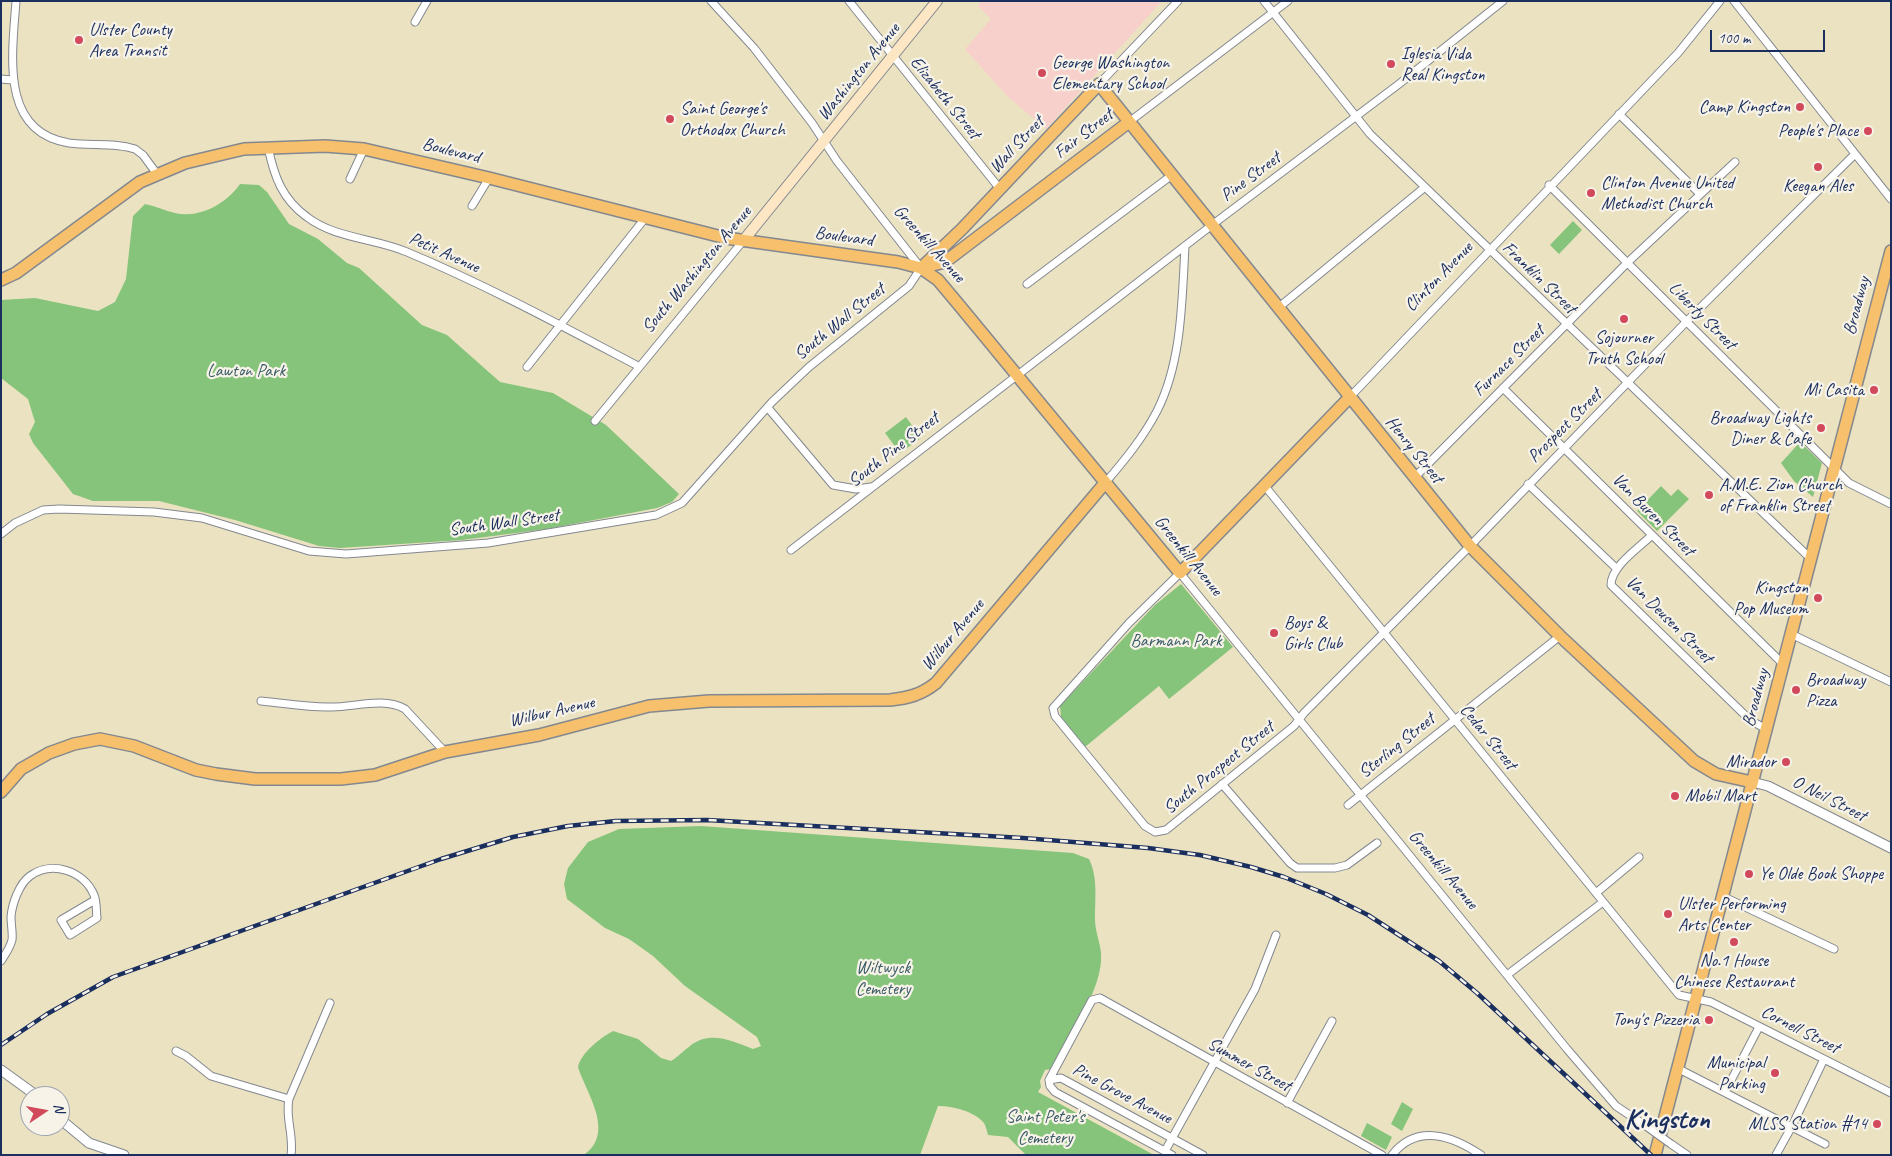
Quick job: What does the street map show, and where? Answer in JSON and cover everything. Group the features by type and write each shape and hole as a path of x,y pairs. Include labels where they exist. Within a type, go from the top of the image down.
{"main road":[{"name":"Washington Avenue","path":"824,140 937,1"},
{"name":"Henry Street","path":"1099,84 1349,398 1470,546 1560,636 1694,760 1716,774 1752,782"},
{"name":"Wall Street","path":"921,268 1000,190 1099,84"},
{"name":"Fair Street","path":"921,268 945,262 1129,122"},
{"name":"South Washington Avenue","path":"742,241 824,140"},
{"name":"Boulevard","path":"1,280 16,273 140,182 157,174 206,156 268,147 325,146 364,149 742,241 898,262 921,268"},
{"name":"Broadway","path":"1655,1155 1812,559 1891,250"},
{"name":"Greenkill Avenue","path":"921,268 938,280 1180,574"},
{"name":"Clinton Avenue","path":"1180,574 1349,398"},
{"name":"Wilbur Avenue","path":"1,792 12,777 28,765 74,744 100,739 134,746 196,770 255,779 319,780 375,775 445,752 539,735 649,706 672,702 890,700 912,697 925,692 936,684 1105,483"}],"street":[{"path":"16,1 12,80 18,109 36,133 49,140 135,149 157,174"},
{"path":"415,22 426,1"},
{"name":"Greenkill Avenue","path":"711,1 754,48 824,140 837,161 921,268"},
{"name":"Elizabeth Street","path":"849,1 1000,190"},
{"name":"Wall Street","path":"1099,84 1178,1"},
{"name":"Franklin Street","path":"1264,1 1356,117 1489,250 1812,559"},
{"name":"Fair Street","path":"1129,122 1288,1"},
{"name":"Pine Street","path":"1017,375 1356,117 1503,1"},
{"name":"Clinton Avenue","path":"1349,398 1549,186 1678,53 1720,1"},
{"path":"1734,1 1891,199"},
{"path":"1,78 12,80"},
{"path":"1619,114 1700,194"},
{"name":"Petit Avenue","path":"268,147 278,184 288,202 308,218 337,232 407,252 560,324 638,366"},
{"path":"350,179 364,149"},
{"name":"Prospect Street","path":"1298,720 1628,384 1686,322 1855,154"},
{"name":"Furnace Street","path":"1414,478 1566,324 1735,162"},
{"path":"1027,284 1172,175"},
{"path":"472,206 489,178"},
{"name":"Liberty Street","path":"1549,186 1849,483 1891,504"},
{"path":"1278,308 1425,187"},
{"path":"527,367 646,217"},
{"name":"South Washington Avenue","path":"595,421 742,241"},
{"path":"1105,483 1144,433 1166,389 1176,346 1185,246"},
{"name":"South Wall Street","path":"1,534 15,523 43,510 154,512 202,518 310,551 346,554 488,543 584,526 633,521 656,516 682,503 808,367 908,286 921,268"},
{"name":"South Pine Street","path":"791,550 1017,375"},
{"name":"Van Buren Street","path":"1502,388 1783,664"},
{"path":"768,408 833,485 856,489 872,487"},
{"name":"Van Deusen Street","path":"1528,484 1617,569 1611,578 1611,585 1619,594 1750,720 1766,729"},
{"name":"Cedar Street","path":"1264,485 1679,995 1695,998"},
{"path":"1617,569 1652,535"},
{"name":"Greenkill Avenue","path":"1180,574 1616,1106 1687,1155"},
{"name":"South Prospect Street","path":"1180,574 1129,623 1064,694 1054,710 1055,716 1145,826 1155,832 1163,832 1298,720"},
{"path":"1791,634 1891,682"},
{"name":"Sterling Street","path":"1348,805 1560,636"},
{"path":"261,701 330,708 388,703 398,705 405,708 445,752"},
{"name":"O Neil Street","path":"1752,782 1768,786 1891,848"},
{"path":"1222,784 1290,864 1297,868 1336,868 1347,865 1377,843"},
{"path":"1596,893 1639,857"},
{"path":"1,961 12,940 11,916 14,900 29,876 40,871 57,869 72,872 84,878 95,900 97,918 70,935 61,920 95,900"},
{"path":"1722,896 1834,949"},
{"path":"1507,975 1603,902"},
{"path":"1168,1153 1172,1138 1212,1062 1255,989 1276,935"},
{"name":"Summer Street","path":"1049,1080 1092,1000 1097,998 1382,1155"},
{"name":"Cornell Street","path":"1695,998 1711,1002 1891,1093"},
{"path":"291,1155 292,1138 288,1106 289,1099 330,1004"},
{"path":"1286,1103 1332,1021"},
{"path":"1726,1092 1759,1026"},
{"path":"176,1052 186,1056 211,1076 289,1099"},
{"path":"1776,1155 1824,1059"},
{"path":"1677,1068 1825,1144"},
{"path":"1,1070 23,1086"},
{"name":"Pine Grove Avenue","path":"1168,1153 1055,1092 1050,1086 1049,1080 1061,1078 1203,1155"},
{"path":"70,1127 89,1143 124,1155"},
{"path":"1392,1155 1409,1140 1423,1135 1438,1135 1453,1138 1482,1155"}],"shaded area":[{"name":"George Washington Elementary School","path":"981,1 1162,1 1046,129 1008,97 965,49 991,19 978,6"}],"green space":[{"name":"Lawton Park","path":"240,184 259,185 267,192 289,224 318,239 347,263 359,268 422,325 447,335 500,382 553,393 606,425 679,494 672,502 657,508 547,529 462,540 340,548 319,546 235,520 159,501 93,501 73,494 33,443 29,434 35,422 28,399 1,378 1,300 35,298 98,311 115,302 126,279 133,216 145,204 175,213 194,214 220,203"},
{"path":"1573,221 1582,230 1559,254 1550,245"},
{"path":"906,417 921,438 900,453 885,433"},
{"path":"1800,442 1822,463 1813,497 1794,481 1781,463"},
{"path":"1661,486 1671,496 1678,489 1689,499 1657,531 1637,511"},
{"name":"Barmann Park","path":"1181,584 1233,647 1169,699 1159,686 1085,747 1061,717 1060,706 1155,605"},
{"name":"Wiltwyck Cemetery","path":"701,826 1073,853 1089,859 1094,873 1095,923 1101,953 1097,982 1084,1013 1051,1069 1045,1070 1038,1092 1154,1155 1026,1155 1008,1137 988,1135 984,1123 975,1115 956,1108 938,1106 920,1155 584,1155 593,1146 598,1135 598,1124 592,1100 578,1067 587,1051 608,1034 613,1031 638,1039 661,1058 671,1061 690,1046 705,1039 721,1038 753,1049 761,1046 757,1037 685,986 653,956 629,939 605,928 567,899 564,884 568,868 588,842 619,829"},
{"path":"1402,1102 1413,1109 1402,1131 1391,1124"},
{"path":"1367,1123 1392,1137 1386,1150 1361,1136"}],"railway":[{"path":"1,1045 47,1014 113,977 441,859 513,837 568,826 616,821 707,820 1023,838 1148,848 1200,855 1284,877 1326,894 1368,915 1439,961 1477,993 1651,1155"}],"place":[{"name":"Ulster County Area Transit","path":"79,40"},
{"name":"Iglesia Vida Real Kingston","path":"1391,64"},
{"name":"George Washington Elementary School","path":"1042,73"},
{"name":"Camp Kingston","path":"1800,107"},
{"name":"Saint George's Orthodox Church","path":"670,119"},
{"name":"People's Place","path":"1868,131"},
{"name":"Keegan Ales","path":"1818,167"},
{"name":"Clinton Avenue United Methodist Church","path":"1591,193"},
{"name":"Sojourner Truth School","path":"1624,319"},
{"name":"Mi Casita","path":"1874,390"},
{"name":"Broadway Lights Diner & Cafe","path":"1821,428"},
{"name":"A.M.E. Zion Church of Franklin Street","path":"1709,495"},
{"name":"Kingston Pop Museum","path":"1818,598"},
{"name":"Boys & Girls Club","path":"1274,633"},
{"name":"Broadway Pizza","path":"1796,690"},
{"name":"Mirador","path":"1786,762"},
{"name":"Mobil Mart","path":"1675,796"},
{"name":"Ye Olde Book Shoppe","path":"1749,874"},
{"name":"Ulster Performing Arts Center","path":"1668,914"},
{"name":"No.1 House Chinese Restaurant","path":"1734,942"},
{"name":"Tony's Pizzeria","path":"1709,1020"},
{"name":"Municipal Parking","path":"1775,1073"},
{"name":"MLSS Station #14","path":"1877,1124"}],"district":[{"name":"Kingston","path":"1667,1121"}],"park label":[{"name":"Saint Peter's Cemetery","path":"1045,1127"}]}
